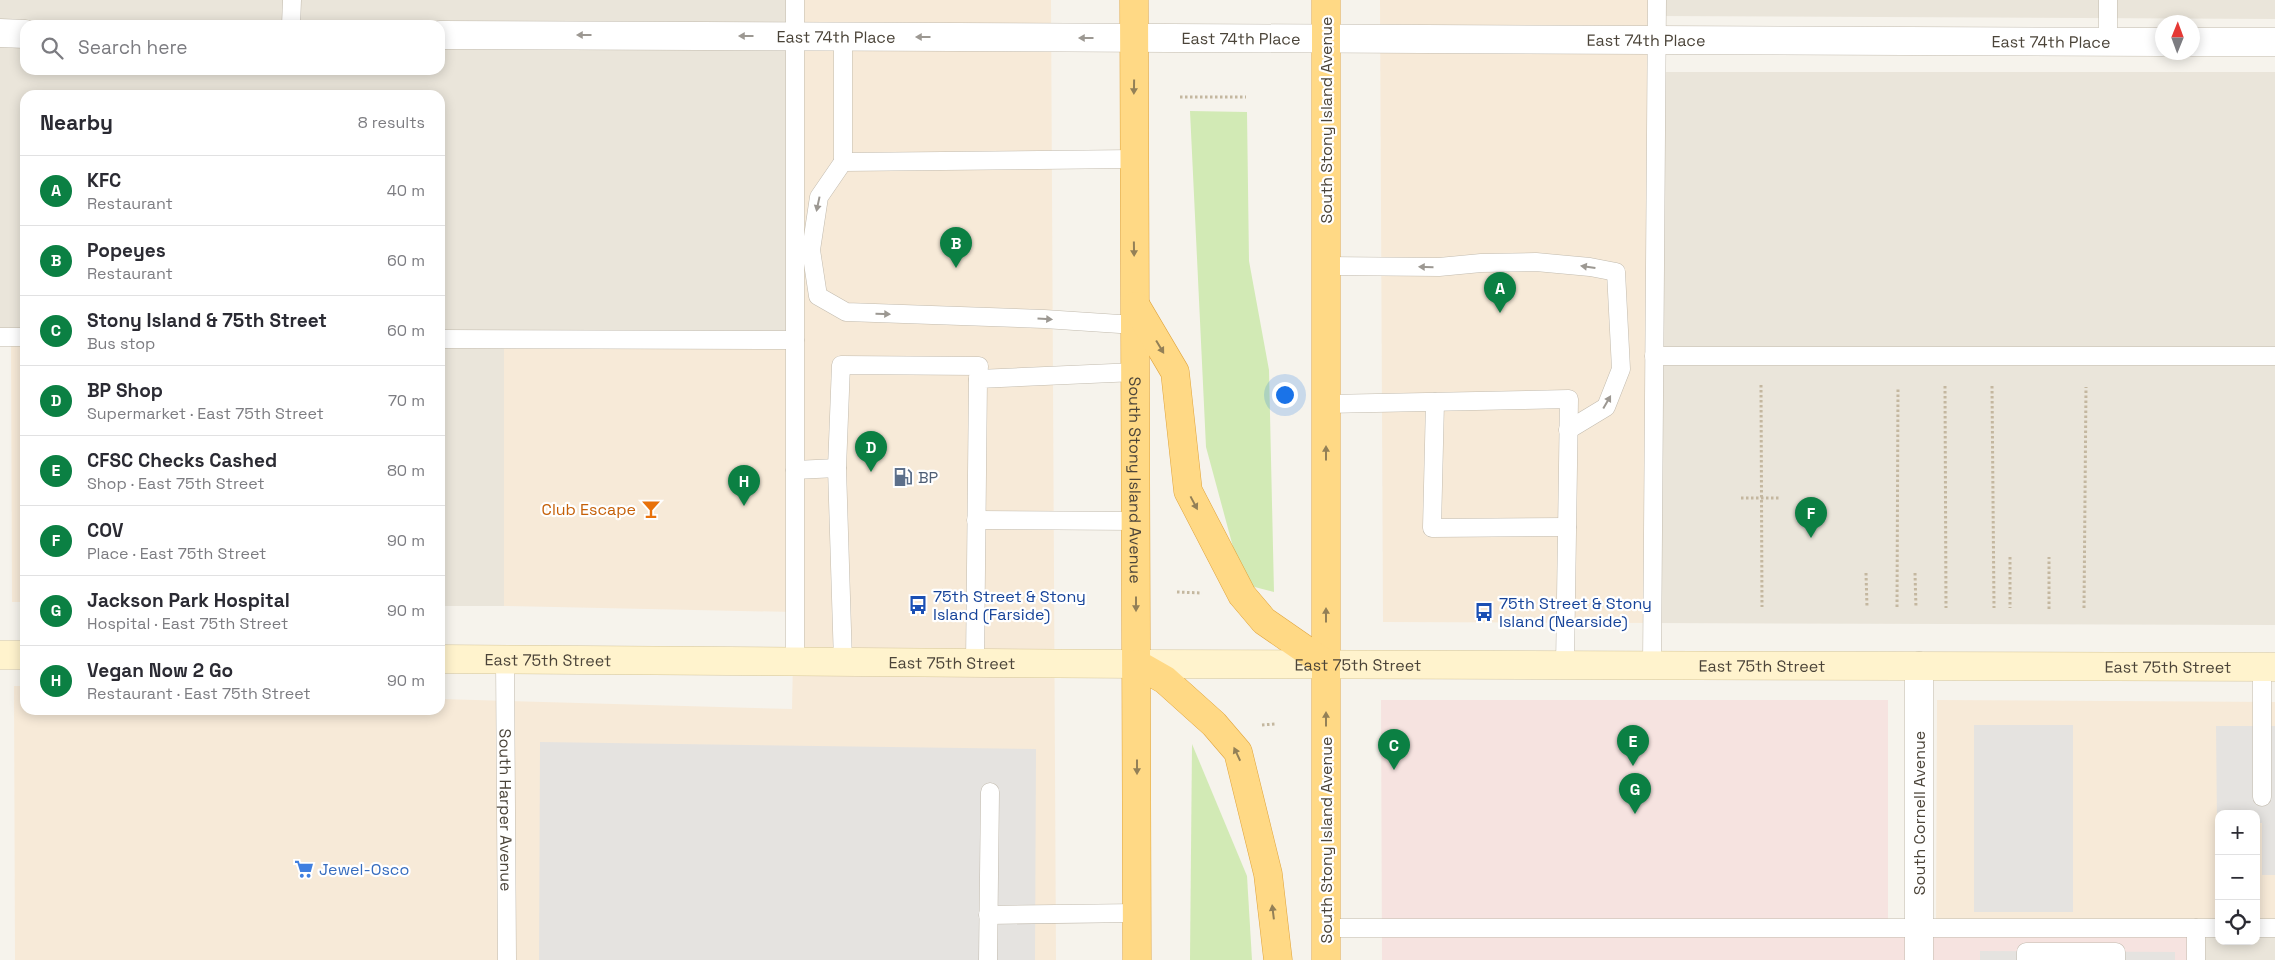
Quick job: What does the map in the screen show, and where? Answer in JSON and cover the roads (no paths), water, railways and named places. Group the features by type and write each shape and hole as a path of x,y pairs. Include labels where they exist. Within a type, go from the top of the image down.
{"highway":[{"name":"South Stony Island Avenue","path":"1134,0 1133,159 1136,372 1138,960"},
{"name":"South Stony Island Avenue","path":"1326,0 1326,960"},
{"path":"1135,315 1175,372 1188,491 1242,595 1264,621 1326,664"},
{"path":"1137,664 1165,680 1214,724 1238,752 1268,874 1278,960"}],"main road":[{"path":"0,655 20,655"},
{"name":"East 75th Street","path":"445,659 1137,664 2269,667"}],"street":[{"path":"0,33 20,34"},
{"name":"East 74th Place","path":"445,35 2155,42"},
{"path":"2200,42 2275,42"},
{"name":"South Cornell Avenue","path":"1919,666 1919,960"}],"lane":[{"path":"291,20 292,0"},
{"path":"795,0 795,662"},
{"path":"1652,665 1656,0"},
{"path":"2108,0 2108,41"},
{"path":"842,37 843,162 819,197 811,250 818,296 846,312 1044,319 1135,315"},
{"path":"843,162 1133,159"},
{"path":"1326,266 1439,268 1481,263 1536,262 1590,267 1616,272 1621,369 1606,407 1568,430"},
{"path":"0,337 20,337"},
{"path":"445,339 795,340"},
{"path":"1654,356 2275,356"},
{"path":"843,662 837,468 841,365 979,366 975,663"},
{"path":"978,379 1136,372"},
{"path":"1326,404 1569,399 1565,665"},
{"path":"1434,402 1432,528 1567,526"},
{"path":"795,470 837,468"},
{"path":"976,520 1136,521"},
{"name":"South Harper Avenue","path":"505,659 507,960"},
{"path":"2262,797 2269,667"},
{"path":"988,960 990,792"},
{"path":"988,915 1137,913"},
{"path":"1326,928 2215,928"},
{"path":"2027,928 2026,956 2116,952 2116,960"},
{"path":"2196,928 2196,960"},
{"path":"2260,928 2275,928"}],"place":[{"name":"Popeyes","path":"956,268"},
{"name":"KFC","path":"1500,313"},
{"name":"BP Shop","path":"871,472"},
{"name":"BP","path":"903,477"},
{"name":"Vegan Now 2 Go","path":"744,506"},
{"name":"Club Escape","path":"651,509"},
{"name":"COV","path":"1811,538"},
{"name":"75th Street & Stony Island (Farside)","path":"918,605"},
{"name":"75th Street & Stony Island (Nearside)","path":"1484,612"},
{"name":"CFSC Checks Cashed","path":"1633,766"},
{"name":"Stony Island & 75th Street","path":"1394,770"},
{"name":"Jackson Park Hospital","path":"1635,814"},
{"name":"Jewel-Osco","path":"304,869"}]}
